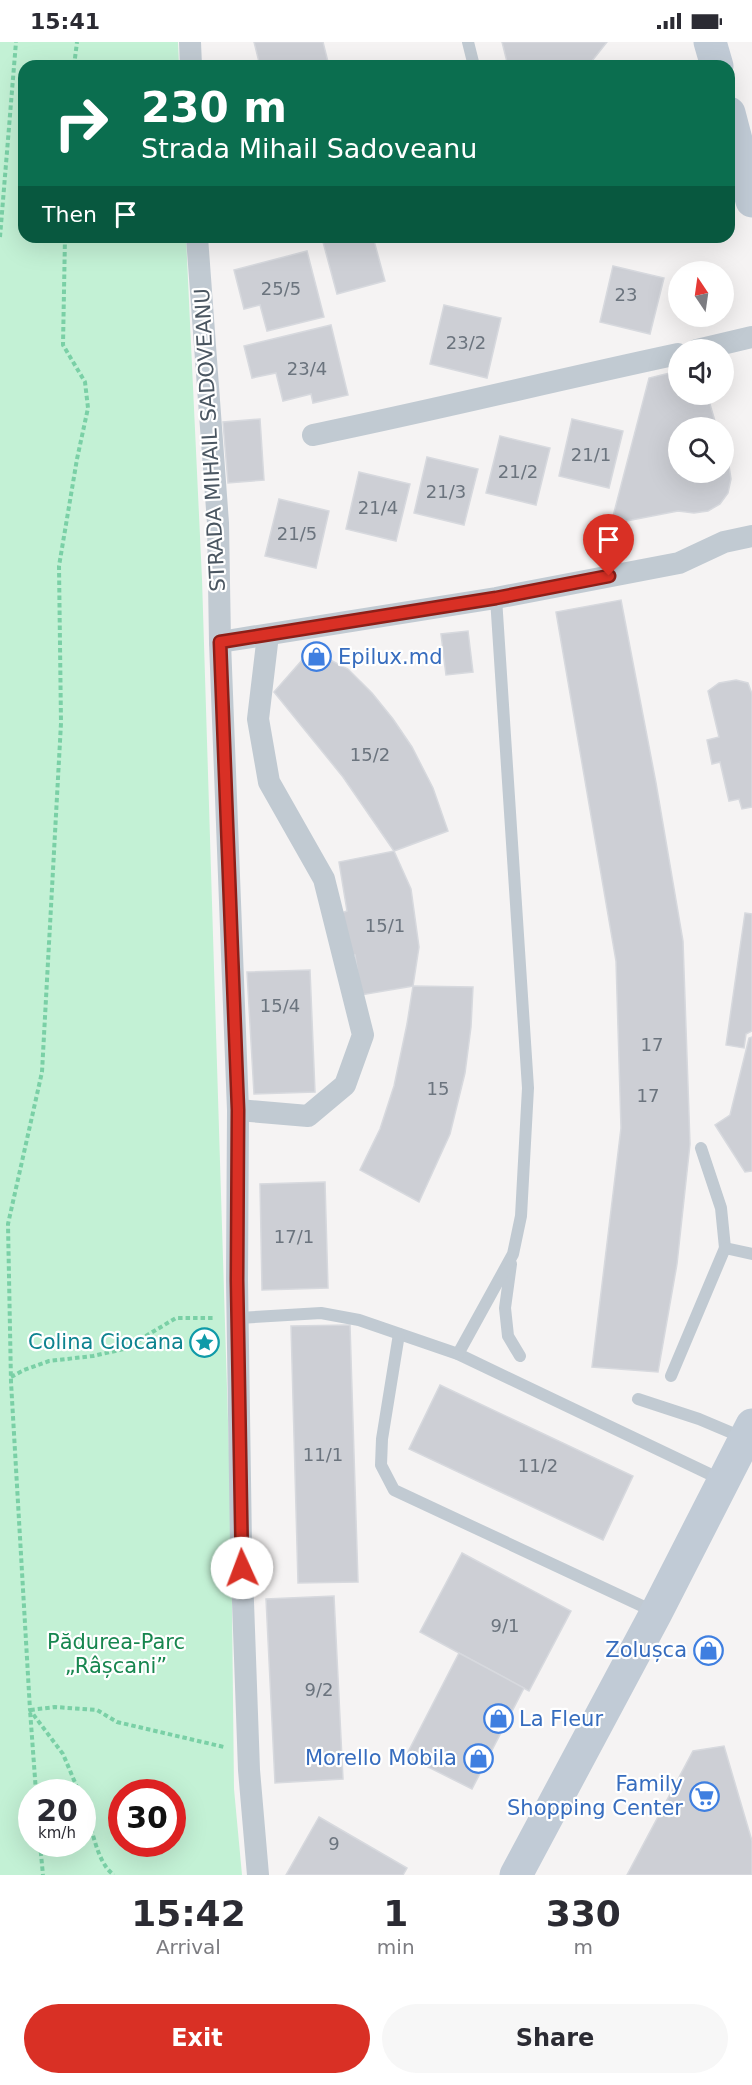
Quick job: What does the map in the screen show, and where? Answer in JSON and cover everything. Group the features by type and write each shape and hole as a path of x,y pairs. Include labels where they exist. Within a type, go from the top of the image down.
{"main road":[{"path":"735,135 752,201"},
{"path":"516,1875 656,1613 748,1432"}],"street":[{"path":"190,42 191,60"},
{"name":"STRADA MIHAIL SADOVEANU","path":"197,243 218,523 220,642 238,1110 237,1280 229,1318 241,1546 249,1770 258,1875"},
{"path":"734,341 752,337"},
{"path":"313,435 668,356"},
{"path":"220,642 496,598 679,563 724,542 752,536"},
{"path":"238,1110 308,1116 345,1085 363,1035 324,879 269,782 258,719 268,634"}],"lane":[{"path":"468,42 472,60"},
{"path":"496,598 528,1088 521,1216 505,1308 508,1336 520,1356"},
{"path":"671,1376 725,1248 721,1208 701,1148"},
{"path":"725,1248 752,1254"},
{"path":"458,1354 513,1254"},
{"path":"229,1318 321,1313 359,1320 458,1354 723,1480"},
{"path":"399,1334 382,1439 381,1465 394,1490 656,1613"},
{"path":"638,1399 748,1432"}],"path":[{"path":"0,237 16,42"},
{"path":"75,60 77,42"},
{"path":"35,1779 11,1378 8,1224 42,1072 61,723 59,566 88,408 85,382 63,345 65,243"},
{"path":"11,1378 24,1370 49,1361 93,1356 123,1349 176,1318 229,1318"},
{"path":"30,1710 55,1707 97,1710 117,1722 228,1748"},
{"path":"30,1710 63,1754 74,1779"},
{"path":"96,1844 108,1871 114,1875"},
{"path":"41,1857 43,1875"}],"green space":[{"name":"Pădurea-Parc „Râșcani”","path":"0,42 178,42 179,60 18,60 18,243 186,243 202,579 231,1518 234,1789 242,1875 0,1875"}],"building":[{"path":"254,42 323,42 328,60 258,60"},
{"path":"502,42 607,42 593,60 506,60"},
{"path":"323,243 375,243 385,281 337,294"},
{"path":"307,251 324,317 267,331 260,305 244,309 234,270"},
{"path":"613,266 664,278 650,334 600,322"},
{"path":"444,305 501,318 487,378 430,364"},
{"path":"331,325 348,395 313,403 311,394 283,401 276,373 252,378 244,346"},
{"path":"668,373 668,405 710,405 714,417 668,417 668,483 730,483 728,493 720,504 708,511 694,513 678,511 611,524 649,378"},
{"path":"260,419 264,480 228,483 223,422"},
{"path":"572,419 623,431 609,488 559,476"},
{"path":"500,436 550,448 536,505 486,493"},
{"path":"427,457 478,469 464,525 414,513"},
{"path":"359,472 410,484 396,541 346,529"},
{"path":"279,499 329,511 316,568 265,556"},
{"path":"621,600 683,941 690,1144 677,1264 658,1372 592,1367 621,1128 616,961 556,612"},
{"path":"468,631 473,672 446,675 441,634"},
{"path":"311,650 348,669 393,719 412,747 433,788 448,831 394,851 343,777 274,692"},
{"path":"736,680 748,683 752,694 752,807 742,809 739,799 729,801 720,762 712,764 707,740 719,737 708,691 719,683"},
{"path":"394,851 411,889 419,947 413,986 361,995 355,955 345,954 338,914 347,911 339,862"},
{"path":"745,913 752,914 752,1031 746,1034 744,1048 726,1045"},
{"path":"310,970 315,1092 254,1094 247,972"},
{"path":"413,986 473,987 465,1073 450,1134 419,1202 360,1170 380,1129 394,1086"},
{"path":"752,1037 752,1171 745,1172 715,1125 730,1115 749,1038"},
{"path":"325,1182 328,1288 262,1290 260,1184"},
{"path":"350,1325 358,1582 298,1583 291,1326"},
{"path":"440,1385 633,1476 603,1540 409,1449"},
{"path":"462,1553 571,1611 529,1691 420,1632"},
{"path":"334,1596 343,1779 275,1783 266,1599"},
{"path":"459,1653 524,1688 472,1789 406,1756"},
{"name":"Family Shopping Center","path":"724,1746 752,1841 752,1875 627,1875 693,1751"},
{"path":"319,1817 407,1868 403,1875 286,1875"}],"place":[{"name":"Epilux.md","path":"317,657"},
{"name":"Colina Ciocana","path":"205,1342"},
{"name":"Zolușca","path":"708,1650"},
{"name":"La Fleur","path":"498,1719"},
{"name":"Morello Mobila","path":"478,1758"},
{"name":"Family Shopping Center","path":"704,1796"}],"route":[{"path":"242,1568 237,1280 238,1110 220,642 496,598 609,576"}]}
